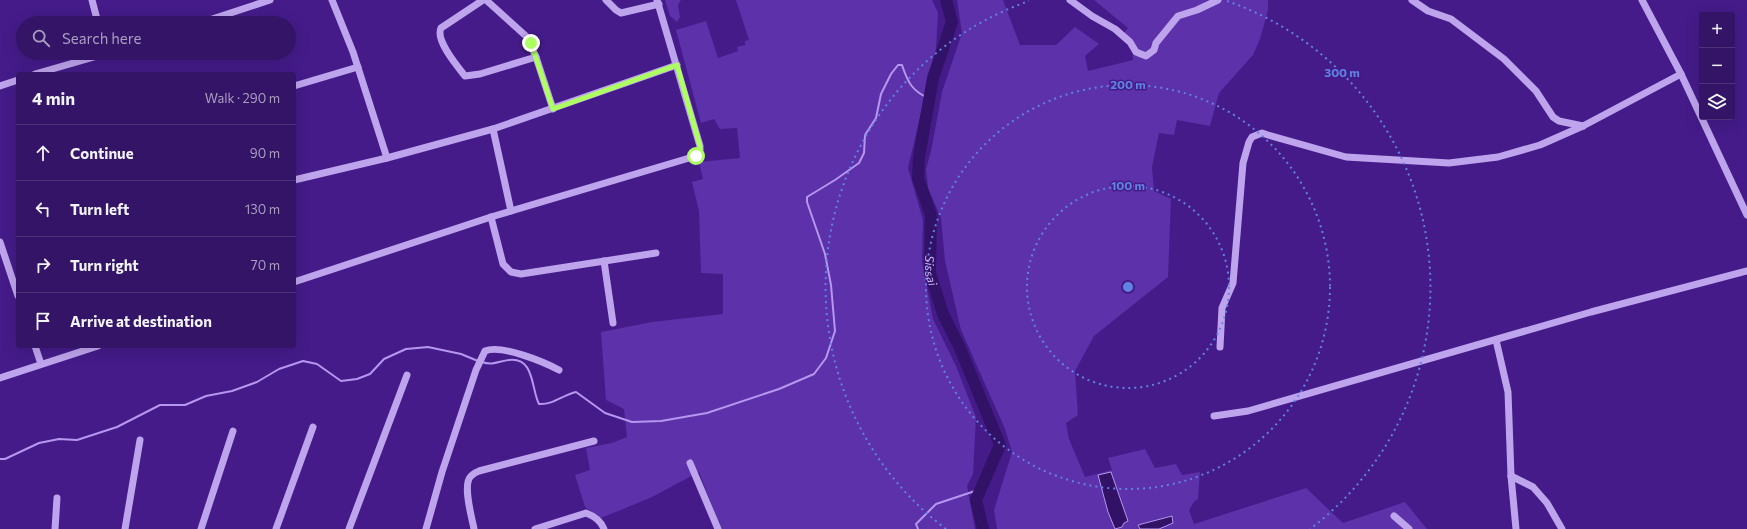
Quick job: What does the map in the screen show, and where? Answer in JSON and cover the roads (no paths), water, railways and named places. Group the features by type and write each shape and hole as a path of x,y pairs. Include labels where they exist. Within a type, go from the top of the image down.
{"street":[{"path":"92,0 96,16"},
{"path":"221,16 270,0"},
{"path":"332,0 358,67 387,158"},
{"path":"483,0 440,28 439,31 441,40 464,76 480,74 536,57"},
{"path":"486,0 527,37 536,57 553,109"},
{"path":"296,281 490,217 699,154 700,146 658,2 621,13 606,0"},
{"path":"1070,0 1092,16 1115,29 1130,42 1136,52 1146,56 1154,50 1156,43 1178,16 1197,10 1218,0"},
{"path":"1412,0 1428,11 1451,19 1504,59 1536,91 1553,117 1559,121 1583,126"},
{"path":"1642,0 1681,74 1747,215"},
{"path":"45,72 84,60"},
{"path":"296,180 387,158 493,129 677,65"},
{"path":"296,85 358,67"},
{"path":"1220,347 1222,308 1233,283 1243,163 1249,142 1257,134 1262,133 1346,157 1450,163 1498,157 1540,145 1583,126 1681,74"},
{"path":"0,86 16,81"},
{"path":"493,129 511,211"},
{"path":"490,217 503,264 511,272 521,274 656,253"},
{"path":"0,242 16,290"},
{"path":"604,261 613,323"},
{"path":"1214,416 1248,410 1591,312 1747,271"},
{"path":"1496,340 1508,392 1511,476 1516,529"},
{"path":"35,348 41,364"},
{"path":"0,378 92,348"},
{"path":"426,529 442,472 476,370 485,351 497,348 545,363 559,370"},
{"path":"349,529 407,375"},
{"path":"276,529 314,427"},
{"path":"201,529 233,431"},
{"path":"125,529 140,440"},
{"path":"474,529 467,493 468,480 470,476 479,471 594,441"},
{"path":"690,463 718,529"},
{"path":"1511,476 1533,487 1547,503 1562,529"},
{"path":"55,529 57,498"},
{"path":"535,529 586,513 593,516 603,525 604,529"},
{"path":"1394,516 1409,529"}],"waterway":[{"name":"Sissai","path":"946,0 952,22 933,78 919,157 918,178 931,215 930,273 943,314 959,346 1000,445 976,500 983,529"},
{"path":"482,362 493,363 517,360 524,364 531,375 536,398 539,404 549,403 576,392 605,413 632,422 661,421 707,413 779,389 814,374 826,358 835,331 831,285 825,254 807,202 807,197 859,163 864,153 865,135 876,118 881,94 891,74 898,65 902,65 906,77 912,86 919,93 930,99"},
{"path":"0,459 5,459 39,443 59,439 77,440 117,427 160,405 185,405 206,396 232,391 257,382 279,369 303,361 317,364 341,381 357,379 370,374 384,359 406,349 428,347 461,354 478,361"},
{"path":"918,529 916,524 936,504 981,489"}]}
